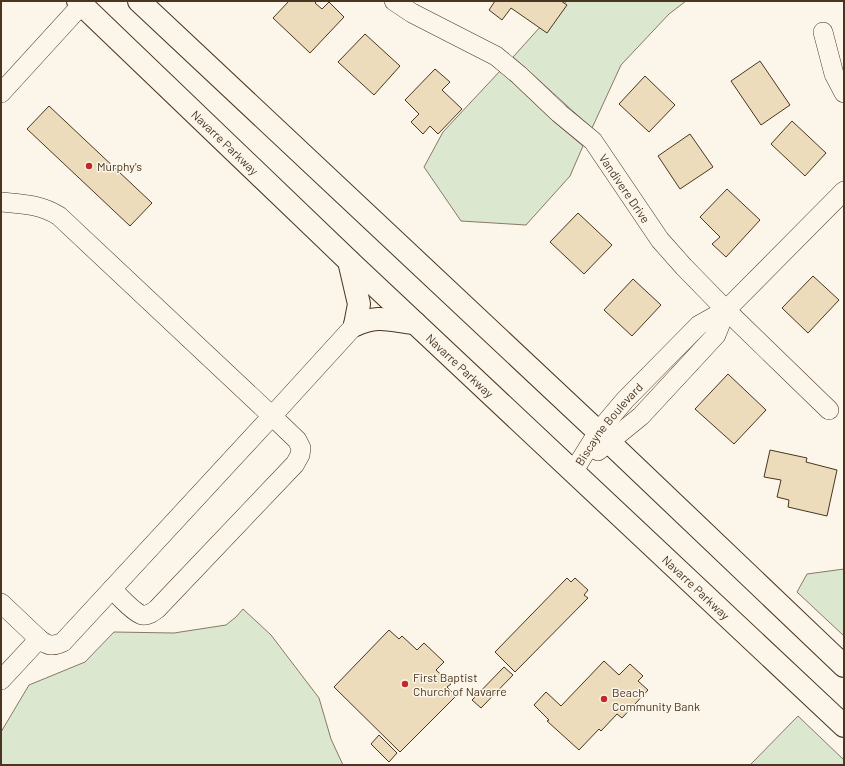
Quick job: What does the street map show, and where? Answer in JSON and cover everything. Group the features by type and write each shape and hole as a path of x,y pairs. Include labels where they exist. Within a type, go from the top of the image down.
{"highway":[{"path":"139,1 604,437 844,666"},
{"name":"Navarre Parkway","path":"82,2 349,261 844,726"},
{"path":"349,261 359,304 355,326"},
{"path":"355,326 366,320 376,318 388,318 415,323"}],"street":[{"name":"Vandivere Drive","path":"394,1 412,13 496,56 592,141 660,240 726,310 829,410"},
{"path":"1,93 82,2"},
{"path":"824,32 834,74 844,93"},
{"name":"Biscayne Boulevard","path":"573,472 604,437 641,416 716,335 726,310 844,191"},
{"path":"1,202 36,206 48,209 59,216 272,416 297,440 301,448 300,455 295,464 153,612 143,615 137,612 112,589"},
{"path":"1,603 47,645 55,645 63,642 355,326"},
{"path":"1,680 39,639"}],"green space":[{"path":"567,1 686,1 669,14 621,65 592,128 513,57 551,15"},
{"path":"500,71 552,120 583,146 570,176 526,225 461,221 424,167 443,132"},
{"path":"844,569 844,636 797,592 807,574"},
{"path":"243,609 271,635 319,698 331,739 343,765 1,765 1,732 29,685 85,662 114,632 174,633 226,625"},
{"path":"798,716 844,760 844,765 750,765"}],"building":[{"path":"289,1 317,1 315,3 322,9 329,2 344,17 310,53 273,18"},
{"path":"495,1 561,1 567,5 547,33 511,8 502,20 489,10"},
{"path":"365,34 400,66 374,95 338,62"},
{"path":"760,61 790,105 761,125 731,81"},
{"path":"435,69 450,82 442,90 462,109 438,134 430,126 423,134 411,122 419,114 405,100"},
{"path":"645,76 675,105 649,132 619,104"},
{"name":"Murphy's","path":"49,106 152,203 130,226 27,129"},
{"path":"792,121 826,153 805,176 771,144"},
{"path":"690,134 713,167 680,189 658,156"},
{"path":"727,189 760,220 726,257 712,244 720,237 700,217"},
{"path":"578,213 612,245 584,274 550,242"},
{"path":"813,276 839,300 808,333 782,308"},
{"path":"633,279 661,305 632,336 604,310"},
{"path":"728,374 766,410 734,444 695,409"},
{"path":"770,450 807,458 806,462 837,470 827,516 788,507 789,500 777,497 781,480 764,477"},
{"path":"567,578 571,582 575,578 588,590 584,595 588,598 515,672 495,652"},
{"path":"389,630 399,639 402,636 417,650 424,643 444,662 436,670 451,684 447,687 456,696 400,752 334,687"},
{"name":"Beach Community Bank","path":"604,661 619,675 630,664 643,676 638,681 648,690 622,718 617,714 601,731 599,729 579,750 547,721 549,720 534,705 546,692 561,706"},
{"path":"504,667 513,675 481,708 472,700"},
{"path":"379,735 397,753 389,762 371,744"}],"place":[{"name":"Murphy's","path":"89,166"},
{"name":"First Baptist Church of Navarre","path":"405,684"},
{"name":"Beach Community Bank","path":"604,699"}]}
